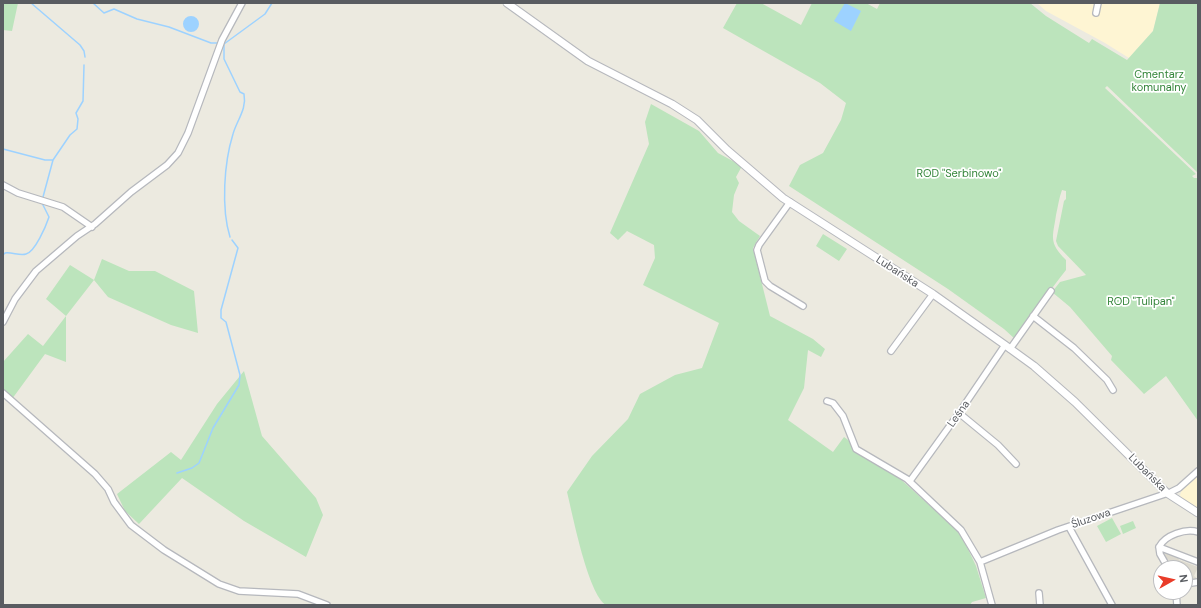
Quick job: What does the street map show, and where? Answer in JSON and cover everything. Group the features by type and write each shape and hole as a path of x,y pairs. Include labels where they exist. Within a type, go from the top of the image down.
{"street":[{"path":"3,322 15,299 36,272 77,236 92,227 131,192 167,165 178,153 188,134 222,40 242,3"},
{"name":"Lubańska","path":"507,3 588,61 672,104 697,120 727,150 783,198 933,294 1034,366 1075,402 1168,493 1198,513"},
{"path":"1096,13 1098,3"},
{"path":"3,184 18,193 63,207 92,227"},
{"path":"790,202 757,250 765,281 770,286 803,306"},
{"path":"1008,347 1034,316 1051,291"},
{"path":"891,351 933,294"},
{"path":"1034,316 1074,348 1107,380 1112,390"},
{"name":"Leśna","path":"910,481 1008,347"},
{"path":"3,393 95,474 108,488 114,502 131,525 164,550 219,584 231,589 298,594 327,605"},
{"path":"827,401 833,403 843,416 856,450 877,460 910,481 961,530 980,562 992,605"},
{"path":"959,413 998,445 1016,464"},
{"name":"Śluzowa","path":"980,562 1069,527 1168,493 1179,488 1198,471"},
{"path":"1069,527 1112,605"},
{"path":"1163,560 1159,548 1162,541 1188,530 1198,532"},
{"path":"1159,548 1198,562"},
{"path":"1039,593 1040,605"}],"shaded area":[{"path":"1037,3 1160,3 1153,31 1129,58 1105,43 1046,11"},
{"path":"1198,474 1198,510 1181,499 1180,495 1182,489"},
{"path":"1165,552 1178,556 1179,560 1169,560 1164,557"},
{"path":"1193,565 1198,567 1194,576 1198,579 1193,580"}],"green space":[{"path":"3,3 18,3 12,31 3,30"},
{"name":"ROD \"Serbinowo\"","path":"737,3 761,3 801,25 812,3 866,3 877,9 880,3 1030,3 1046,16 1089,43 1092,39 1127,60 1153,31 1160,3 1198,3 1198,173 1107,86 1105,88 1196,174 1192,176 1194,178 1198,178 1198,421 1166,376 1144,394 1111,360 1112,356 1070,307 1052,292 1060,282 1086,275 1058,246 1056,241 1064,201 1066,199 1066,191 1062,190 1061,193 1053,239 1056,248 1066,260 1066,270 1015,339 1004,329 948,289 789,186 800,165 823,153 841,120 846,103 820,83 723,28"},
{"path":"651,104 699,131 718,153 742,166 736,177 739,183 734,195 732,212 739,221 760,236 753,248 770,316 813,339 825,349 821,357 808,350 804,388 788,420 833,452 844,437 896,475 961,534 976,566 986,598 972,602 970,605 606,605 599,598 587,571 567,492 592,456 628,419 640,394 675,375 702,368 719,323 643,285 655,258 654,245 627,231 618,240 610,233 649,144 645,122"},
{"path":"823,234 847,249 839,261 816,246"},
{"path":"102,259 129,271 155,271 194,291 198,333 171,325 108,297 94,280"},
{"path":"70,265 94,280 66,316 46,299"},
{"path":"66,316 66,362 45,354 12,399 3,392 3,362 28,334 43,346"},
{"path":"244,371 262,436 316,498 323,515 306,557 244,521 182,478 139,524 125,511 117,494 171,452 181,460 217,404"},
{"path":"1112,518 1121,534 1106,542 1097,526"},
{"path":"1133,521 1136,528 1123,534 1120,526"}],"water":[{"path":"845,3 861,11 851,31 834,21"},
{"path":"191,16 198,21 199,24 194,31 191,32 184,27 183,24 188,17"}],"waterway":[{"path":"31,3 80,45 84,51 85,57"},
{"path":"93,3 104,13 114,9 137,19 169,27 211,43 217,43"},
{"path":"230,237 225,213 227,158 235,129 243,110 245,99 244,94 240,92 224,59 224,44 265,14 272,3"},
{"path":"3,149 45,160 53,160 70,135 77,129 78,119 76,113 83,101 84,65"},
{"path":"43,197 53,160"},
{"path":"3,255 5,253 21,255 26,254 33,249 40,238 49,217 42,203"},
{"path":"177,473 192,468 199,463 213,428 239,385 240,375 226,322 221,318 221,310 238,248 232,240"}],"park label":[{"name":"Cmentarz komunalny","path":"1159,81"},
{"name":"ROD \"Tulipan\"","path":"1141,302"}]}
